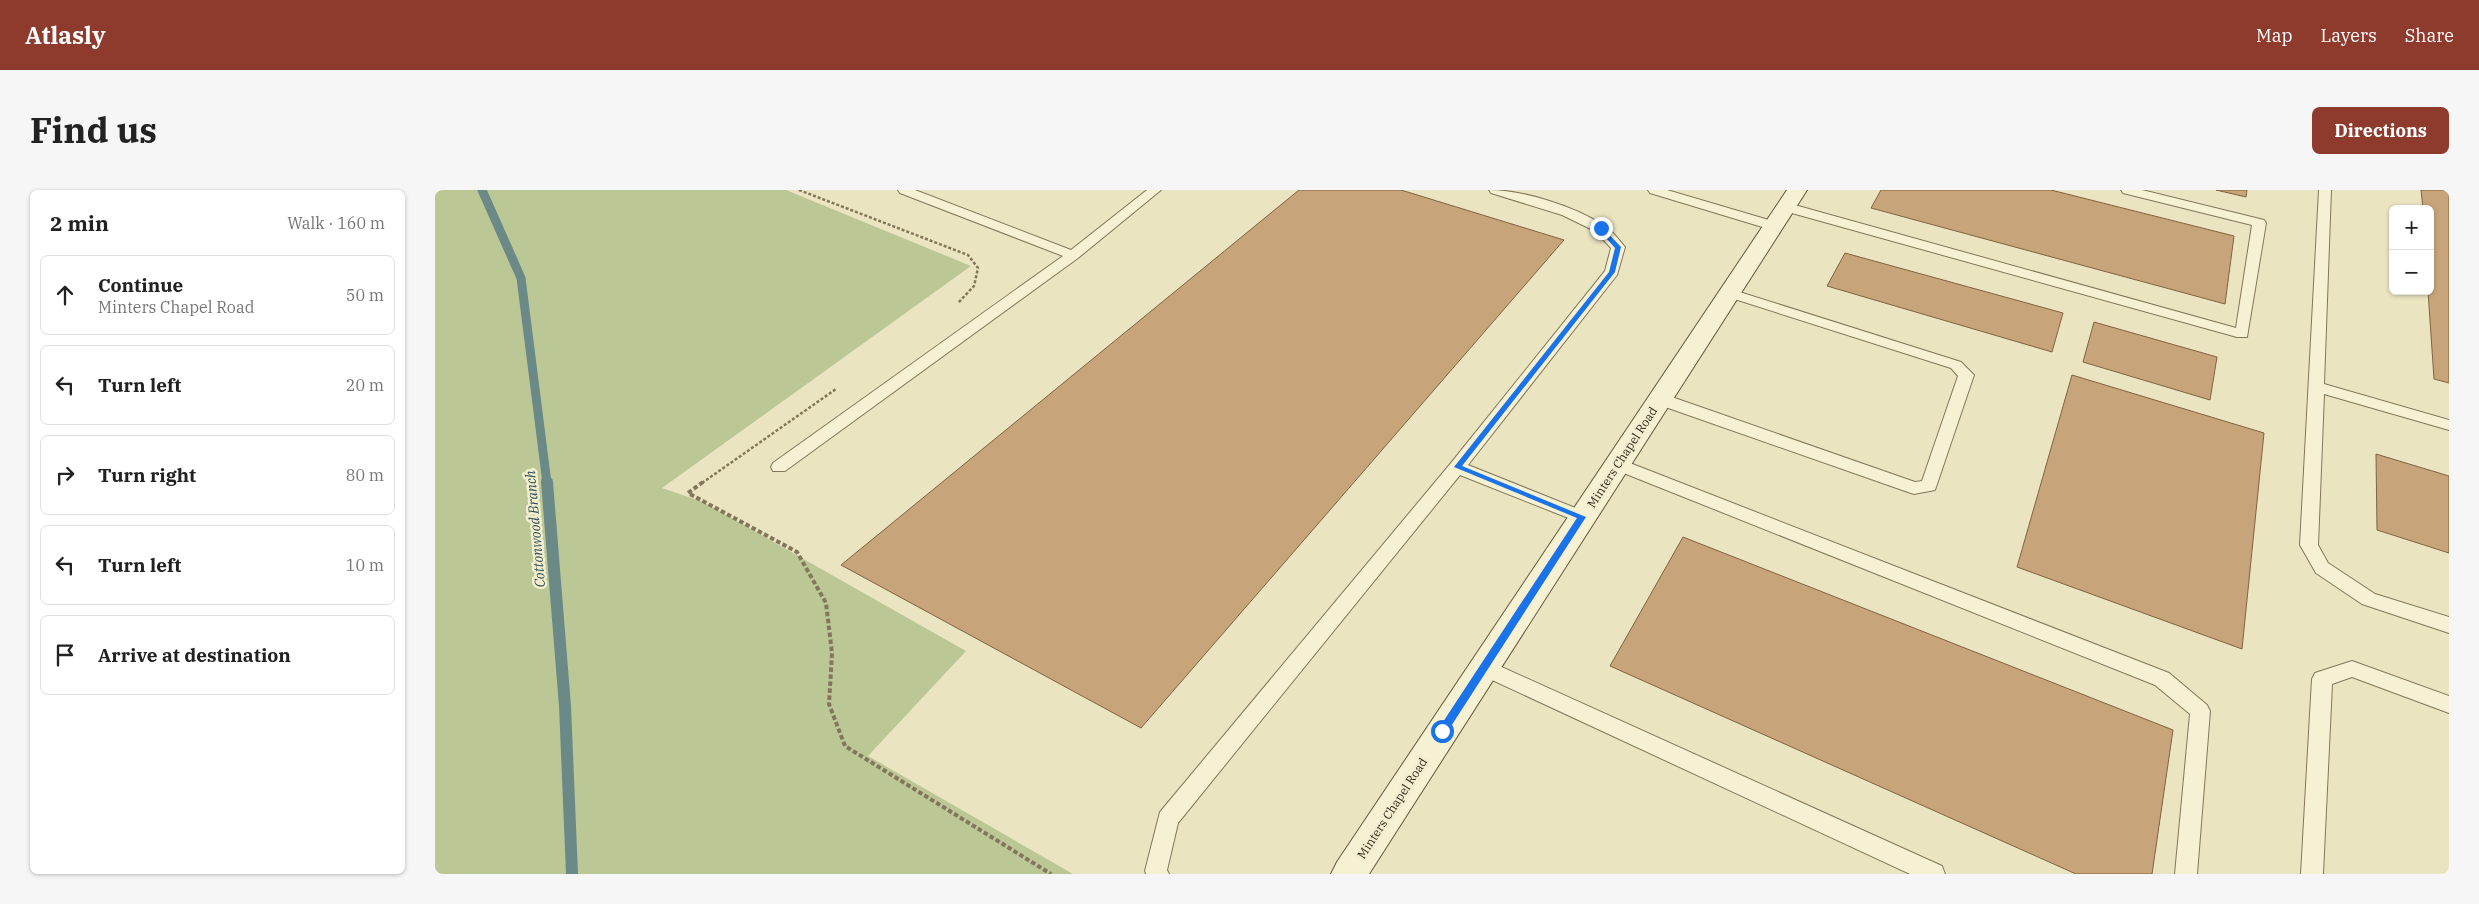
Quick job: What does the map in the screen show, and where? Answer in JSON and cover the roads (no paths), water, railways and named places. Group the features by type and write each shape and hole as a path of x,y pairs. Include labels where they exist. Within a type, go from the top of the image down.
{"street":[{"name":"Minters Chapel Road","path":"1349,874 1786,208"}],"lane":[{"path":"904,190 1073,255"},
{"path":"779,467 1073,255 1155,190"},
{"path":"1158,874 1156,871 1168,819 1457,467 1612,272 1618,247 1601,228 1567,212 1495,190"},
{"path":"1654,190 1786,208 2242,334 2259,223 2127,190"},
{"path":"2325,190 2309,545 2323,568 2369,599 2449,625"},
{"path":"1660,400 1914,488 1929,486 1966,375 1956,365 1730,293"},
{"path":"2316,387 2449,425"},
{"path":"1617,464 2162,679 2200,711 2186,874"},
{"path":"1457,467 1582,517"},
{"path":"1484,667 1934,874"},
{"path":"2311,874 2322,679 2352,669 2449,705"}],"waterway":[{"name":"Cottonwood Branch","path":"482,190 521,278 547,483"},
{"name":"Cottonwood Branch","path":"547,482 565,706 572,874"}]}
